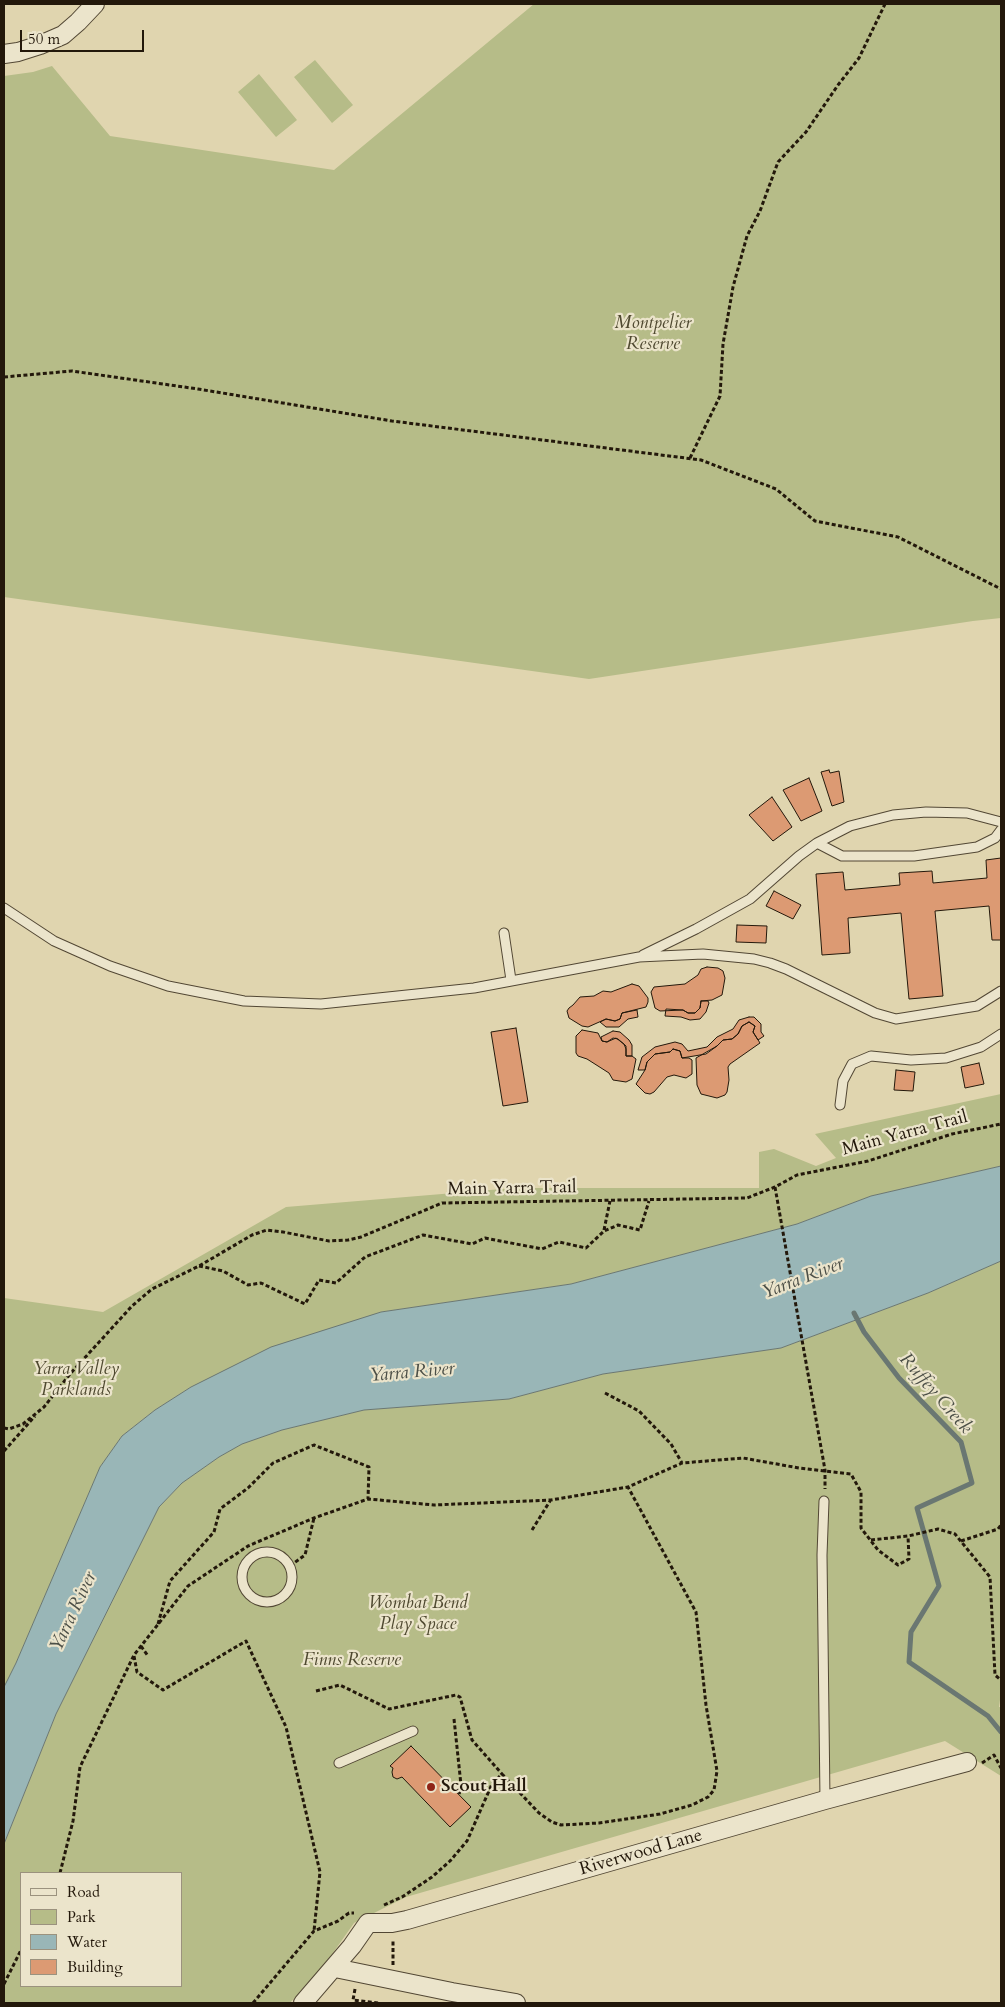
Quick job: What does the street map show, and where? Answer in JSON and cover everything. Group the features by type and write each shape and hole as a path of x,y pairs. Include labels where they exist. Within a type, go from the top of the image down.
{"street":[{"path":"4,54 33,48 63,35 94,4"},
{"name":"Riverwood Lane","path":"303,2003 335,1968 368,1923 392,1923 407,1920 825,1800 967,1762"},
{"path":"335,1968 516,2003"}],"lane":[{"path":"639,957 696,929 750,899 799,856 817,843 850,826 910,812 967,814 1001,822"},
{"path":"817,843 842,856 914,856 977,847 995,838 1001,830"},
{"path":"4,908 54,941 110,966 168,986 244,1001 321,1004 474,988 639,957 703,954 754,959 786,969 875,1013 896,1019 977,1006 1001,991"},
{"path":"504,933 511,980"},
{"path":"840,1105 843,1081 852,1064 871,1056 911,1060 946,1058 981,1047 1001,1034"},
{"path":"824,1501 822,1555 825,1800"},
{"path":"270,1551 276,1553 282,1556 290,1566 291,1586 277,1600 264,1602 258,1600 247,1592 244,1587 243,1567 257,1553 270,1551"},
{"path":"339,1763 413,1731"}],"path":[{"path":"690,458 720,396 723,344 734,286 747,236 760,211 778,162 806,132 859,58 885,4"},
{"path":"4,377 72,371 198,389 392,421 702,460 776,489 814,521 898,537 1001,590"},
{"name":"Main Yarra Trail","path":"4,1428 9,1429 23,1424 44,1407 70,1374 132,1306 152,1289 199,1266 252,1235 267,1230 329,1241 348,1240 361,1237 442,1203 747,1198 775,1187 797,1174 868,1161 952,1134 1001,1124"},
{"path":"775,1187 825,1470 824,1501"},
{"path":"604,1231 610,1201"},
{"path":"199,1266 223,1271 248,1286 261,1283 305,1304 318,1280 336,1283 365,1256 423,1235 472,1244 485,1238 542,1249 559,1242 586,1248 604,1231 618,1225 640,1230 649,1201"},
{"path":"606,1393 639,1411 671,1444 682,1463"},
{"path":"4,1451 44,1407"},
{"path":"157,1626 170,1581 214,1532 220,1508 248,1488 273,1463 314,1445 369,1467 368,1499"},
{"path":"60,1872 73,1821 80,1767 134,1655 188,1586 248,1546 314,1518 368,1499 434,1505 551,1500 628,1487 682,1463 743,1458 851,1474 861,1492 862,1528 878,1550 898,1565 909,1558 908,1536"},
{"path":"316,1691 340,1685 389,1709 456,1695 460,1697 472,1740 539,1813 552,1822 561,1825 599,1823 660,1814 692,1805 708,1797 714,1790 717,1771 706,1705 696,1612 628,1487"},
{"path":"532,1530 551,1500"},
{"path":"290,1566 305,1556 314,1518"},
{"path":"961,1541 998,1529 1001,1525"},
{"path":"870,1540 908,1536 938,1529 955,1534 990,1577 995,1675 1001,1680"},
{"path":"134,1655 137,1672 163,1690 246,1641 286,1727 320,1872 314,1931 253,2003"},
{"path":"142,1644 148,1656"},
{"path":"454,1719 462,1785 459,1795"},
{"path":"994,1755 1001,1768"},
{"path":"402,1897 432,1877 467,1842 492,1784 502,1774"},
{"path":"4,1984 20,1952"},
{"path":"358,1973 353,2000 378,2003"}],"green space":[{"name":"Montpelier Reserve","path":"534,4 1001,4 1001,618 589,679 4,597 4,76 33,72 52,66 110,136 334,170"},
{"path":"315,60 353,105 332,123 294,77"},
{"path":"259,74 297,120 276,137 238,92"},
{"name":"Yarra Valley Parklands","path":"1001,1094 1001,1166 871,1196 797,1224 571,1284 381,1312 191,1387 155,1410 122,1436 100,1467 4,1687 4,1298 103,1312 286,1207 514,1188 759,1188 759,1152 774,1149 816,1166 836,1158 815,1134"},
{"name":"Finns Reserve","path":"1001,1261 1001,1693 999,1707 1001,1707 1001,1776 945,1741 406,1897 354,1923 328,1960 290,2003 4,2003 4,1844 56,1714 159,1507 182,1483 219,1457 242,1444 282,1430 364,1410 509,1399 603,1374 781,1348 928,1293"}],"water":[{"name":"Yarra River","path":"1001,1166 1001,1261 928,1293 781,1348 603,1374 509,1399 364,1410 282,1430 242,1444 219,1457 182,1483 159,1507 56,1714 4,1844 4,1687 100,1467 122,1436 155,1410 191,1387 271,1347 381,1312 571,1284 797,1224 871,1196"}],"building":[{"path":"829,770 830,773 839,771 844,802 832,806 821,772"},
{"path":"809,778 822,811 801,821 783,790"},
{"path":"772,797 792,827 773,841 749,815"},
{"path":"1001,858 1001,940 992,940 989,906 935,911 943,996 909,999 901,913 848,918 850,953 822,955 816,874 843,872 845,890 900,885 899,873 932,871 933,883 987,878 986,860"},
{"path":"774,891 801,905 793,919 766,906"},
{"path":"737,925 767,926 766,943 736,942"},
{"path":"707,967 718,968 723,971 725,978 722,995 712,1000 701,1001 700,1008 695,1013 688,1013 683,1010 660,1011 655,1008 651,992 654,987 685,984 698,975 701,969"},
{"path":"632,984 639,986 648,998 646,1007 622,1013 620,1019 615,1021 606,1019 588,1027 582,1026 569,1018 567,1011 580,997 594,996 603,991 611,992"},
{"path":"701,1001 708,1001 709,1003 706,1012 700,1019 690,1020 681,1017 665,1016 666,1009 695,1013 700,1008"},
{"path":"637,1010 638,1017 628,1019 619,1027 606,1027 600,1022 606,1019 615,1021 620,1019 622,1013"},
{"path":"754,1017 761,1024 761,1032 764,1036 758,1040 753,1032 755,1026 749,1022 742,1026 738,1034 732,1039 723,1040 706,1054 682,1058 680,1051 673,1049 670,1052 655,1054 647,1062 645,1070 638,1070 642,1057 655,1047 675,1042 682,1044 688,1051 707,1047 717,1037 733,1029 739,1020"},
{"path":"749,1022 755,1026 753,1032 760,1043 730,1064 728,1067 729,1080 725,1095 717,1098 701,1094 697,1085 696,1058 717,1046 723,1040 732,1039 738,1034 742,1026"},
{"path":"516,1028 528,1102 503,1106 491,1032"},
{"path":"582,1030 598,1033 602,1041 607,1042 616,1038 624,1044 626,1056 632,1056 636,1059 632,1079 626,1082 613,1080 609,1073 587,1059 578,1056 576,1053 576,1036"},
{"path":"613,1031 620,1032 629,1040 632,1045 632,1056 626,1056 626,1046 618,1039 613,1038 607,1042 602,1041 601,1037"},
{"path":"673,1049 680,1051 682,1058 692,1060 692,1074 686,1078 674,1075 667,1077 654,1092 650,1094 645,1093 636,1084 645,1070 647,1062 655,1054 670,1052"},
{"path":"979,1063 984,1084 965,1088 961,1067"},
{"path":"896,1070 915,1072 913,1091 894,1090"},
{"name":"Scout Hall","path":"411,1746 471,1807 450,1827 402,1777 397,1779 393,1777 393,1768 390,1766"}],"waterway":[{"name":"Ruffey Creek","path":"854,1313 864,1332 899,1378 961,1442 972,1483 917,1508 939,1586 911,1632 909,1662 988,1716 1001,1732"}],"place":[{"name":"Scout Hall","path":"431,1787"}],"park label":[{"name":"Wombat Bend Play Space","path":"418,1614"}]}
